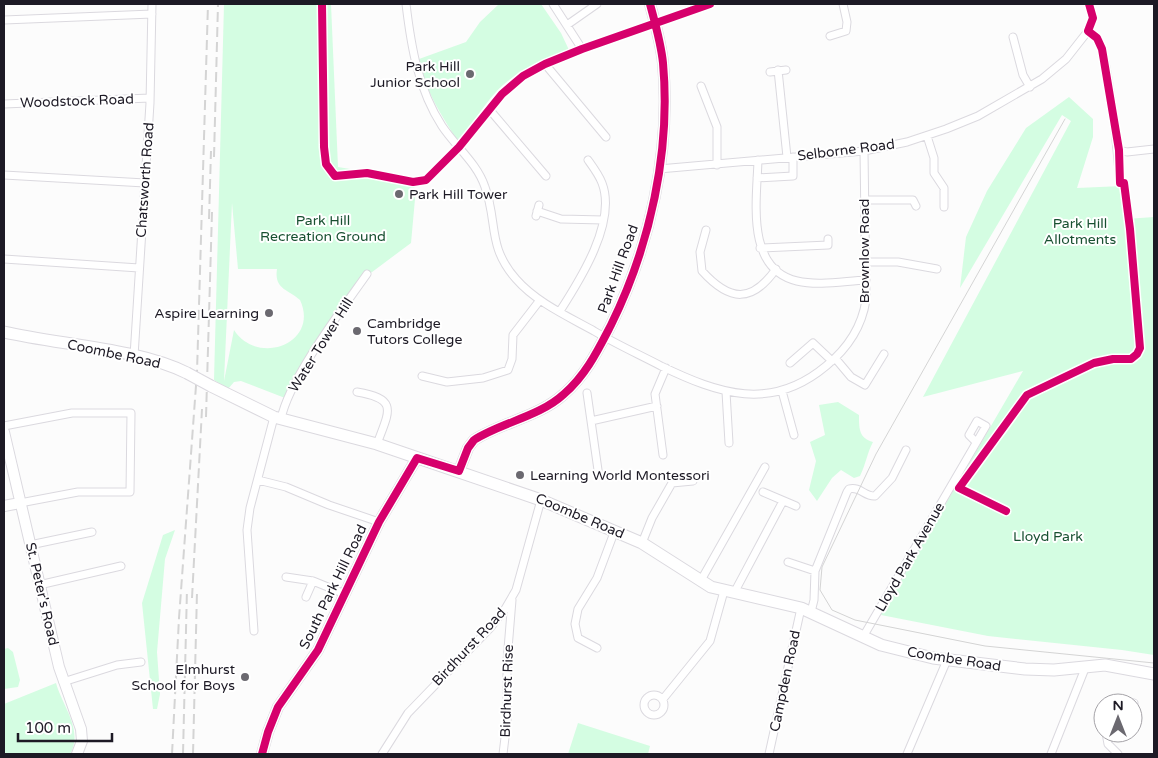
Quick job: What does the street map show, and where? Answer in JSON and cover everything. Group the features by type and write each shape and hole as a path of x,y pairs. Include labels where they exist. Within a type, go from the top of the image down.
{"main road":[{"name":"Park Hill Road","path":"459,471 468,448 474,440 540,410 564,394 581,376 605,337 624,296 639,255 659,169 664,100 663,64 650,4"},
{"path":"4,327 19,336"},
{"name":"Coombe Road","path":"4,332 134,356 163,364 187,373 278,418 377,444 542,500 642,543 668,558 700,582 729,592 774,600 806,610 863,637 904,651 947,660 1025,669 1120,666 1154,674"},
{"path":"4,337 19,336"},
{"name":"St. Peter's Road","path":"4,432 63,682 82,732 82,741 77,754"},
{"name":"South Park Hill Road","path":"262,754 278,707 318,650 379,522 418,458"},
{"path":"4,506 20,504"}],"street":[{"name":"Chatsworth Road","path":"134,356 150,98 152,4"},
{"name":"Brownlow Road","path":"406,4 421,84 440,123 458,148 478,170 486,187 494,241 501,258 516,278 540,300 560,312 666,368 708,387 726,392 753,395 782,391 802,383 834,360 850,340 860,323 866,300 864,151"},
{"path":"553,4 582,49"},
{"path":"567,25 597,4"},
{"path":"458,148 502,94 523,76 582,49 655,25 710,4"},
{"path":"830,36 846,31 847,22 843,4"},
{"path":"1090,4 1093,18 1088,31 1097,38 1102,49 1118,150 1120,183"},
{"path":"4,20 152,14"},
{"name":"Selborne Road","path":"659,169 864,151 927,136 978,116 1030,87 1066,59 1088,31"},
{"path":"1013,37 1023,75 1030,87"},
{"path":"546,64 606,137"},
{"path":"757,178 793,176 778,70"},
{"path":"770,72 786,70"},
{"path":"701,86 717,127 717,165"},
{"name":"Woodstock Road","path":"4,104 150,98"},
{"path":"489,109 546,176"},
{"path":"927,136 934,158 934,173 944,188 944,207"},
{"path":"1118,150 1127,152 1154,149"},
{"path":"560,312 579,282 592,254 604,220 605,196 602,183 588,160"},
{"path":"758,160 760,248 766,259 776,269 795,280 811,283 866,280"},
{"path":"4,175 145,183"},
{"path":"865,200 913,200 916,206"},
{"path":"537,211 560,219 604,220"},
{"path":"706,230 700,252 702,271 710,280 723,288 740,294 750,295 761,289 776,269"},
{"path":"760,248 828,245 828,239"},
{"path":"4,258 139,268"},
{"path":"866,262 898,262 937,269"},
{"name":"Water Tower Hill","path":"254,631 246,535 258,480 278,418 299,377 338,315 367,274"},
{"path":"422,376 446,382 483,378 508,370 512,359 513,334 540,300"},
{"path":"790,363 813,343 851,377 865,385 884,354"},
{"path":"664,455 656,406 656,390 666,368"},
{"path":"782,391 794,434"},
{"path":"357,392 378,397 387,406 388,415 377,444"},
{"path":"726,392 729,443"},
{"path":"587,393 598,470"},
{"path":"591,422 656,406"},
{"path":"4,426 72,413 132,412 130,492 78,492 20,504"},
{"name":"Lloyd Park Avenue","path":"863,637 976,442 969,435 977,421 986,426"},
{"path":"788,562 815,570 848,490 855,488 869,496 875,496 892,478 906,450"},
{"path":"700,582 765,467"},
{"path":"258,480 282,486 329,506 379,522"},
{"path":"642,543 652,518 672,483 693,481"},
{"path":"763,492 796,506"},
{"name":"Birdhurst Road","path":"382,754 408,713 495,622 512,598 542,500"},
{"path":"663,699 710,641 729,592 783,501"},
{"path":"597,648 578,638 575,624 578,609 588,596 597,578 615,530"},
{"path":"30,545 92,532"},
{"path":"39,585 121,566"},
{"name":"Campden Road","path":"769,754 806,610 814,600 815,570"},
{"path":"286,577 313,581 345,594"},
{"path":"306,597 313,581"},
{"name":"Birdhurst Rise","path":"503,754 508,712 507,661 512,598"},
{"path":"907,754 947,660"},
{"path":"63,682 117,665 142,662"},
{"path":"1051,754 1086,666"},
{"path":"1108,743 1118,754"}],"green space":[{"name":"Park Hill Recreation Ground","path":"224,4 331,4 338,167 411,179 414,182 415,199 411,243 356,284 336,312 285,398 241,381 234,382 228,389 214,380","holes":["232,203 238,269 277,269 277,281 282,288 300,300 304,315 302,328 294,338 284,345 271,348 257,347 245,341 234,330 224,381"]},
{"name":"Park Hill Junior School","path":"499,4 541,4 561,33 569,50 530,67 512,78 486,104 459,143 430,93 419,59 466,42 480,22"},
{"name":"Lloyd Park","path":"1069,97 1093,119 1093,137 1077,188 1122,186 1126,219 1154,217 1154,655 988,636 881,615 1023,371 923,397 1071,121 1062,115 960,288 966,237 987,191 1026,128"},
{"path":"838,402 859,415 862,435 873,442 860,476 854,478 841,470 832,478 817,501 809,490 816,461 810,442 825,435 819,405"},
{"path":"175,530 165,559 157,652 160,694 157,709 153,709 142,603 163,535"},
{"path":"8,648 13,652 20,680 18,687 4,689 4,649"},
{"path":"56,683 75,736 70,754 4,754 4,704"},
{"path":"578,723 650,746 648,754 568,754"}],"tram line":[{"path":"1065,119 876,454 822,567 820,590 832,610 855,620 985,646 1154,663"}],"railway":[{"path":"172,754 179,618 197,372 208,4"},
{"path":"214,157 218,4"},
{"path":"209,219 211,151"},
{"path":"206,417 212,212"},
{"path":"192,598 202,409"},
{"path":"183,754 187,589"},
{"path":"193,754 197,592"}],"cycle path":[{"path":"322,4 324,147 326,164 335,176 367,173 413,182 426,180 459,147 502,94 523,76 545,64 582,49 710,4"},
{"path":"262,754 278,707 318,650 379,522 417,458 459,471 468,448 474,440 496,428 532,414 554,402 572,387 591,362 611,325 625,295 647,231 660,164 664,130 665,96 663,63 650,4"},
{"path":"1006,511 959,488 1027,395 1094,363 1113,359 1131,359 1140,348 1130,229 1124,183 1120,183 1119,150 1102,49 1097,38 1088,31 1093,18 1089,4"}],"place":[{"name":"Park Hill Junior School","path":"470,74"},
{"name":"Park Hill Tower","path":"399,194"},
{"name":"Aspire Learning","path":"269,313"},
{"name":"Cambridge Tutors College","path":"357,331"},
{"name":"Learning World Montessori","path":"520,475"},
{"name":"Elmhurst School for Boys","path":"245,677"}],"park label":[{"name":"Park Hill Allotments","path":"1080,232"}]}
